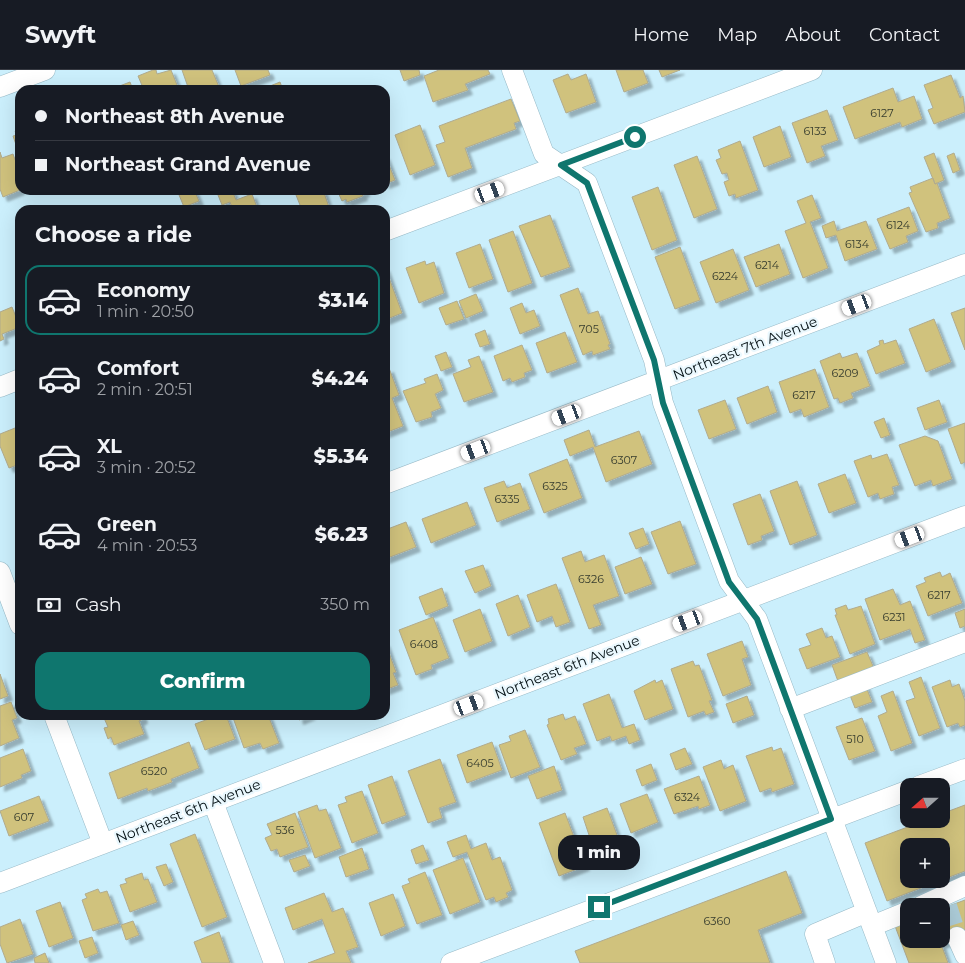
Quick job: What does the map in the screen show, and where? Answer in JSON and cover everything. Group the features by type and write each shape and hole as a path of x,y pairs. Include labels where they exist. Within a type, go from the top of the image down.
{"street":[{"path":"0,87 44,70"},
{"path":"512,70 544,154 587,183 654,360 663,403 729,582 757,619 886,963"},
{"path":"390,229 804,71"},
{"name":"Northeast 7th Avenue","path":"390,482 965,264"},
{"path":"0,387 15,381"},
{"name":"Northeast 6th Avenue","path":"0,883 965,516"},
{"path":"0,572 15,611"},
{"path":"790,709 965,642"},
{"path":"56,720 103,844"},
{"path":"941,778 965,769"},
{"path":"451,963 900,793"},
{"path":"213,802 274,963"},
{"path":"949,898 965,886"},
{"path":"825,963 815,934 900,913"}],"building":[{"path":"153,70 156,70 157,74 171,70 177,85 142,85 138,76"},
{"path":"182,70 212,70 218,85 187,85"},
{"path":"235,70 268,70 270,75 241,85"},
{"path":"400,70 419,70 420,75 404,81"},
{"path":"439,70 488,70 490,74 465,84 468,90 433,102 424,76"},
{"path":"616,70 643,70 648,83 624,92"},
{"path":"659,70 680,70 662,77"},
{"path":"568,74 571,80 586,74 596,102 566,113 553,80"},
{"path":"951,75 960,98 963,96 965,112 934,124 928,110 933,108 924,85"},
{"path":"893,88 898,102 914,96 922,119 902,127 900,122 855,139 843,107"},
{"path":"511,99 520,121 514,123 516,129 465,148 472,168 448,177 436,145 445,142 439,126"},
{"path":"827,110 838,140 821,146 825,156 807,163 792,123"},
{"path":"420,125 435,165 410,175 395,135"},
{"path":"780,126 791,157 764,167 753,137"},
{"path":"740,141 758,190 736,198 735,194 729,196 724,182 729,180 727,173 722,174 716,160 721,158 718,150"},
{"path":"0,152 2,158 13,154 15,159 15,192 3,197 0,189"},
{"path":"934,153 944,180 935,184 924,157"},
{"path":"954,153 960,170 953,173 947,156"},
{"path":"697,156 717,209 694,218 674,165"},
{"path":"390,168 395,180 390,182"},
{"path":"933,178 935,184 937,183 950,218 937,223 938,228 926,232 909,193 912,192 910,187"},
{"path":"658,187 677,240 652,250 632,197"},
{"path":"179,195 196,195 199,201 183,205"},
{"path":"218,195 234,195 236,200 252,195 256,205 231,205 230,202 222,205"},
{"path":"296,195 325,195 328,205 300,205"},
{"path":"339,195 363,196 347,202 346,199 342,201"},
{"path":"812,195 821,218 810,222 828,268 803,278 785,231 806,223 797,201"},
{"path":"909,207 918,231 906,236 908,242 890,249 877,219"},
{"path":"550,215 570,267 541,277 519,226"},
{"path":"834,221 837,231 866,221 877,249 845,261 836,235 826,238 822,226"},
{"path":"513,231 532,283 508,292 489,240"},
{"path":"480,244 493,279 469,288 456,253"},
{"path":"779,244 790,274 756,287 744,257"},
{"path":"680,247 700,300 675,309 655,257"},
{"path":"733,249 749,290 716,303 700,262"},
{"path":"425,261 426,265 434,262 444,293 419,303 406,268"},
{"path":"390,281 402,313 390,318"},
{"path":"578,288 588,314 598,311 610,344 608,345 610,349 593,355 592,351 583,355 560,295"},
{"path":"476,294 483,311 466,318 459,301"},
{"path":"457,301 464,319 446,325 439,308"},
{"path":"522,303 526,313 534,310 540,326 520,334 510,308"},
{"path":"12,307 15,314 15,329 2,334 4,339 0,341 0,312"},
{"path":"965,308 965,350 951,313"},
{"path":"934,319 951,362 926,372 909,329"},
{"path":"485,330 490,344 480,347 475,334"},
{"path":"565,332 577,362 547,373 536,343"},
{"path":"883,340 884,344 896,340 905,363 876,374 867,351 880,345 879,341"},
{"path":"522,345 532,370 524,373 525,377 512,382 510,378 503,381 494,356"},
{"path":"446,352 452,367 441,371 435,356"},
{"path":"840,353 842,358 857,353 870,386 851,393 853,398 840,403 838,398 834,399 820,361"},
{"path":"479,356 493,392 464,402 453,374 471,367 468,360"},
{"path":"815,369 829,407 804,417 801,409 790,413 779,382"},
{"path":"390,371 399,395 392,398 403,426 390,431"},
{"path":"437,374 443,390 435,394 441,408 431,412 432,417 416,422 403,391 426,383 424,379"},
{"path":"768,386 777,412 747,424 737,398"},
{"path":"725,400 736,429 709,439 698,410"},
{"path":"939,400 947,422 925,430 917,408"},
{"path":"884,418 890,435 881,438 874,422"},
{"path":"965,423 965,462 961,464 948,429"},
{"path":"15,428 15,466 9,468 0,446 0,434"},
{"path":"589,430 595,447 639,431 652,464 606,482 593,447 570,456 564,440"},
{"path":"925,436 938,441 952,479 933,486 931,480 915,486 899,445"},
{"path":"887,454 899,485 892,487 894,494 880,499 878,493 868,497 854,461 871,455 872,459"},
{"path":"567,459 582,498 544,513 529,474"},
{"path":"845,474 856,503 829,513 818,484"},
{"path":"504,481 507,488 520,483 530,509 497,522 484,488"},
{"path":"797,481 817,535 790,545 770,491"},
{"path":"760,494 774,531 761,536 762,540 748,545 733,504"},
{"path":"467,502 476,525 431,543 422,519"},
{"path":"680,521 696,564 668,574 651,532"},
{"path":"406,522 416,547 390,557 390,528"},
{"path":"643,528 649,544 636,549 629,533"},
{"path":"581,551 585,562 604,555 619,596 593,605 601,625 589,629 562,558"},
{"path":"641,557 652,584 625,594 615,567"},
{"path":"483,565 491,586 475,593 465,571"},
{"path":"940,572 942,577 950,573 962,603 928,616 916,586 926,582 924,578"},
{"path":"556,584 570,622 556,627 552,616 537,622 527,595"},
{"path":"442,588 448,606 426,615 419,597"},
{"path":"893,589 900,605 910,601 925,640 915,643 910,629 880,640 865,599"},
{"path":"518,595 530,627 508,636 496,604"},
{"path":"846,605 848,610 861,606 875,644 850,654 835,615 837,615 835,609"},
{"path":"480,609 492,641 465,652 453,620"},
{"path":"965,609 965,626 960,628 955,613"},
{"path":"433,617 449,658 431,665 432,669 416,675 399,630"},
{"path":"822,628 826,638 832,636 840,657 807,669 799,649 811,645 806,634"},
{"path":"742,641 748,657 742,659 751,685 723,696 707,654"},
{"path":"867,652 875,671 839,684 832,665"},
{"path":"390,656 396,672 393,673 398,685 390,688"},
{"path":"693,661 695,666 699,665 712,700 709,701 714,712 706,715 704,711 688,717 671,669"},
{"path":"0,674 8,696 0,699"},
{"path":"921,677 940,728 919,736 906,701 915,698 909,682"},
{"path":"655,680 656,683 662,680 673,709 645,720 634,691"},
{"path":"950,680 952,687 959,684 965,701 965,725 960,727 958,723 947,727 932,687"},
{"path":"865,684 872,702 855,708 848,690"},
{"path":"893,691 912,743 891,751 878,716 887,712 881,696"},
{"path":"609,694 622,728 634,724 640,740 629,744 626,736 612,741 610,736 597,741 583,704"},
{"path":"747,696 754,715 733,723 726,704"},
{"path":"11,702 15,713 15,719 12,720 19,738 0,746 0,706"},
{"path":"563,714 565,720 575,716 586,744 574,748 577,754 561,760 547,725 549,724 548,719"},
{"path":"862,718 875,751 849,760 836,727"},
{"path":"105,720 141,720 139,721 144,734 114,745 111,737 108,739 104,728 108,727"},
{"path":"206,720 228,720 235,739 205,750 195,724"},
{"path":"234,720 270,720 279,743 263,749 260,743 244,748"},
{"path":"525,730 540,767 511,778 499,745 511,741 509,736"},
{"path":"189,742 199,768 171,779 172,782 148,791 147,788 118,799 109,773"},
{"path":"492,742 502,770 467,783 457,755"},
{"path":"772,747 773,751 781,748 794,784 772,792 771,788 760,792 746,756"},
{"path":"685,748 692,764 676,770 670,754"},
{"path":"23,749 31,771 21,775 22,778 0,787 0,758"},
{"path":"440,759 456,802 439,808 442,818 428,823 408,771"},
{"path":"721,760 724,769 733,765 746,801 720,811 703,767"},
{"path":"651,764 657,780 642,786 636,770"},
{"path":"554,766 562,790 537,799 528,776"},
{"path":"392,776 406,815 382,824 368,785"},
{"path":"699,776 710,805 699,809 698,806 674,814 664,789"},
{"path":"362,791 378,833 352,843 338,805 347,802 345,797"},
{"path":"647,794 658,822 631,833 620,804"},
{"path":"39,796 49,821 9,836 0,811"},
{"path":"317,805 319,811 326,809 341,848 315,858 298,812"},
{"path":"965,805 965,871 950,877 950,838 900,838 900,888 921,888 887,901 865,843 905,828 950,828 950,811"},
{"path":"607,808 620,843 595,853 583,817"},
{"path":"295,813 308,847 280,857 277,849 271,851 265,838 272,835 267,824"},
{"path":"565,813 585,866 559,876 539,823"},
{"path":"195,834 227,917 202,927 170,844"},
{"path":"466,835 471,849 486,843 492,860 500,857 512,890 506,893 508,897 496,902 494,897 486,900 467,852 453,857 447,842"},
{"path":"423,845 429,860 416,864 411,850"},
{"path":"362,848 369,869 346,877 339,857"},
{"path":"305,855 310,866 294,872 289,860"},
{"path":"463,858 480,902 450,914 433,870"},
{"path":"166,864 173,882 164,886 156,867"},
{"path":"786,871 802,913 758,930 770,963 580,963 575,951"},
{"path":"425,872 442,915 417,924 402,886 410,883 408,879"},
{"path":"142,873 144,880 148,879 157,902 130,912 120,885 127,883 125,879"},
{"path":"98,889 100,893 107,891 119,923 93,931 82,900 87,898 85,894"},
{"path":"324,893 332,912 343,908 358,947 346,951 351,963 308,963 335,953 322,919 293,930 285,908"},
{"path":"393,894 405,926 381,936 369,903"},
{"path":"965,900 965,935 950,941 950,906"},
{"path":"60,902 73,938 49,947 36,911"},
{"path":"20,919 33,954 7,963 0,944 0,927"},
{"path":"133,921 139,935 126,940 121,925"},
{"path":"900,924 900,939 895,926"},
{"path":"219,932 230,963 202,963 194,942"},
{"path":"92,937 98,953 85,958 79,941"},
{"path":"903,948 942,948 948,963 909,963"},
{"path":"45,953 49,963 35,963 34,958"}],"tunnel":[{"path":"950,915 957,937"}],"route":[{"path":"599,907 831,819 757,619 729,582 663,403 654,360 587,183 561,165 635,137"}]}
